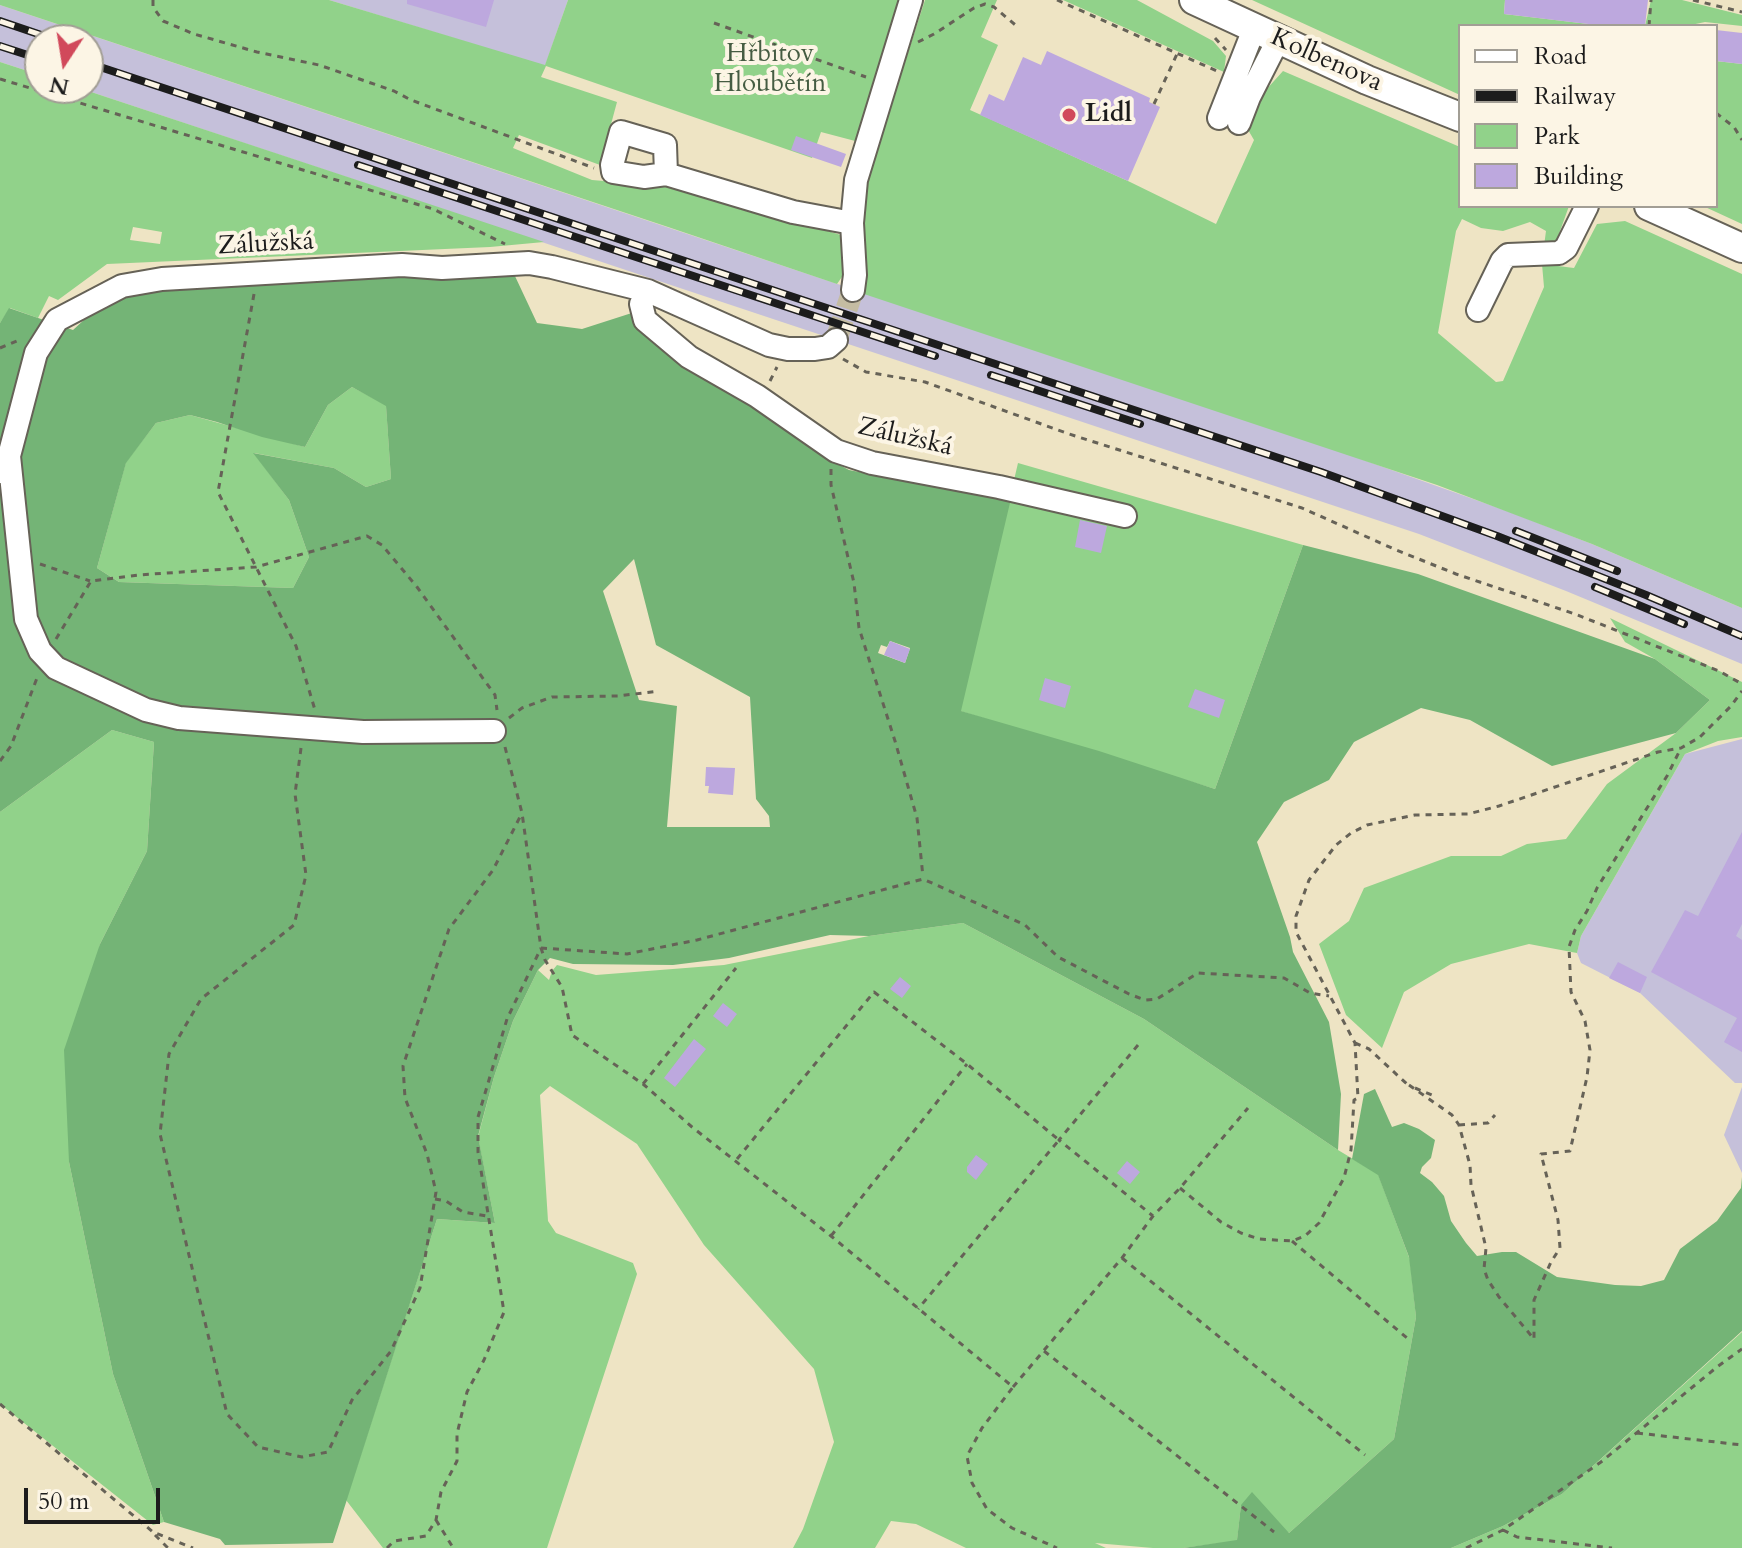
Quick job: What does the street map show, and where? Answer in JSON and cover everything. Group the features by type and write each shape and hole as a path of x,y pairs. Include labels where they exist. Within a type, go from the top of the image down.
{"main road":[{"name":"Kolbenova","path":"1194,0 1367,80 1458,116"},
{"path":"1653,208 1742,248"}],"street":[{"path":"853,290 852,223 856,180 911,0"},
{"path":"1229,120 1249,97 1266,34"},
{"path":"666,174 665,145 621,132 613,172 644,177 666,174 793,212 852,223"},
{"path":"1478,310 1508,255 1559,253 1566,248 1586,208"},
{"name":"Zálužská","path":"4,464 36,353 57,320 122,286 162,279 402,265 442,268 529,263 648,291 769,345 788,349 832,343"},
{"name":"Zálužská","path":"648,291 641,304 645,320 689,357 757,396 836,451 872,463 1013,490 1125,516"},
{"path":"4,464 21,557 26,619 40,651 56,668 146,710 179,718 363,732 497,729"}],"path":[{"path":"153,0 153,7 163,21 194,34 319,65 597,170 613,172"},
{"path":"1057,0 1225,75"},
{"path":"1649,24 1651,0"},
{"path":"1693,0 1742,12"},
{"path":"894,53 985,4 994,7 1019,28"},
{"path":"714,23 885,84"},
{"path":"1215,38 1228,52 1229,58"},
{"path":"1154,104 1177,54"},
{"path":"0,79 433,209 512,247"},
{"path":"1718,115 1734,127 1742,140"},
{"path":"258,275 218,492 296,646 312,728 295,794 306,875 294,925 201,999 169,1054 160,1134 227,1414 258,1447 302,1457 328,1452 352,1400 391,1351 420,1288 436,1192 427,1154 405,1098 403,1066 449,929 493,870 522,813"},
{"path":"832,343 837,356 866,372 925,382 1069,434 1302,508 1431,564 1575,614 1719,671 1742,684"},
{"path":"836,451 831,460 831,485 854,583 859,628 917,818 923,879"},
{"path":"21,557 91,581 256,567 367,536 382,545 417,587 495,695 497,729 506,749 522,813 541,948 562,987 572,1035 643,1084 1013,1387"},
{"path":"0,761 11,746 45,657 91,581"},
{"path":"497,729 522,708 552,697 618,696 659,691"},
{"path":"1180,1188 1221,1222 1241,1233 1259,1239 1292,1241 1305,1236 1319,1223 1344,1178 1351,1150 1354,1100 1358,1098 1355,1043 1296,932 1296,916 1309,880 1336,845 1367,825 1415,815 1468,814 1658,752 1681,748 1700,737 1742,691"},
{"path":"1355,1043 1369,1049 1409,1085 1452,1115 1459,1125 1486,1248 1484,1269 1499,1297 1534,1339 1534,1300 1560,1248 1558,1220 1541,1154 1570,1151 1590,1050 1585,1021 1571,992 1569,947 1597,888 1667,776 1681,748"},
{"path":"541,948 627,954 697,940 923,879 1025,925 1058,957 1145,1000 1157,999 1198,973 1284,978 1310,993 1330,996"},
{"path":"387,1548 394,1541 426,1536 436,1520 441,1492 457,1461 457,1434 467,1392 504,1312 478,1152 478,1117 507,1019 541,948"},
{"path":"643,1084 736,968"},
{"path":"736,1160 874,992 1153,1216"},
{"path":"918,1309 1138,1045"},
{"path":"831,1236 967,1064"},
{"path":"1409,1085 1437,1097"},
{"path":"1057,1548 1012,1528 987,1509 972,1483 967,1456 982,1428 1013,1387 1122,1258 1153,1216 1248,1108"},
{"path":"1459,1125 1488,1123 1495,1115"},
{"path":"435,1199 446,1201 463,1212 488,1216"},
{"path":"1292,1241 1407,1338"},
{"path":"1122,1258 1365,1455"},
{"path":"1466,1548 1503,1530 1601,1462 1742,1349"},
{"path":"1044,1351 1274,1532"},
{"path":"0,1404 168,1548"},
{"path":"1637,1433 1742,1445"},
{"path":"436,1520 455,1548"},
{"path":"1503,1530 1517,1537 1612,1548"},
{"path":"153,1532 193,1548"}],"shaded area":[{"path":"329,0 568,0 545,66"},
{"path":"0,5 57,24 24,24 24,70 0,62"},
{"path":"104,40 1327,447 1507,511 1742,608 1742,664 1419,534 104,96"},
{"path":"1742,739 1742,1083 1735,1083 1640,993 1581,963 1577,953 1581,936 1685,754"},
{"path":"1742,1087 1742,1173 1724,1135"}],"green space":[{"name":"Hřbitov Hloubětín","path":"0,0 329,0 545,65 568,0 903,0 859,142 821,132 812,158 546,66 541,77 617,102 600,165 519,135 513,148 592,180 688,188 844,236 846,271 837,284 104,40 104,24 57,24 0,5"},
{"path":"925,0 997,0 981,37 998,45 970,110 1216,224 1254,140 1247,128 1256,101 1283,71 1458,146 1458,208 1568,208 1555,245 1544,246 1546,231 1530,222 1503,231 1481,228 1462,219 1456,231 1438,333 1496,382 1503,381 1544,287 1542,264 1574,268 1597,224 1625,221 1742,274 1742,608 1592,544 1437,485 864,294 859,241 870,157 894,96"},
{"path":"1063,0 1137,0 1213,41 1226,56 1224,72"},
{"path":"1252,0 1505,0 1504,14 1589,24 1458,24 1458,94"},
{"path":"1651,0 1682,0 1742,15 1742,26 1705,22 1645,24"},
{"path":"1718,61 1742,64 1742,224 1707,208 1718,208"},
{"path":"0,62 24,70 24,104 104,104 104,96 544,242 107,264 58,300 49,296 38,318 10,308 0,323","holes":["133,227 162,232 160,244 130,240"]},
{"path":"514,274 537,323 582,329 638,311 830,460 849,470 946,489 1013,490 961,711 1215,789 1303,545 1418,574 1655,659 1710,700 1676,733 1552,766 1470,720 1421,708 1354,742 1329,780 1284,802 1257,842 1293,952 1329,1022 1341,1094 1338,1150 1144,1019 963,923 869,936 830,935 729,958 673,965 573,964 550,958 538,970 513,1021 478,1136 495,1223 437,1219 333,1543 225,1545 220,1539 164,1522 113,1374 69,1162 64,1050 100,944 147,851 154,742 112,730 0,812 0,323 9,308 73,330 110,296 376,277","holes":["352,387 386,406 391,479 366,487 334,468 253,453 289,500 309,557 293,588 119,582 97,568 126,463 156,423 190,415 305,447 328,405","634,559 656,645 750,697 756,799 769,816 770,827 667,827 677,706 639,700 603,591","890,641 910,648 905,663 878,653 881,645 887,647"]},
{"path":"352,387 386,405 391,479 366,487 334,468 254,453 289,500 309,557 293,588 119,582 97,568 126,462 156,423 190,415 305,447 328,405"},
{"path":"1018,463 1303,545 1215,789 960,711"},
{"path":"1610,618 1742,682 1742,737 1718,741 1685,754 1581,936 1577,953 1529,944 1451,964 1404,992 1382,1048 1346,1015 1319,944 1349,921 1364,888 1451,856 1501,856 1527,844 1566,839 1607,784 1676,733 1710,700 1655,659 1625,642"},
{"path":"112,730 154,742 147,851 100,944 69,1162 113,1374 164,1522 153,1525 0,1404 0,812"},
{"path":"963,923 1144,1019 1378,1174 1410,1260 1416,1317 1394,1439 1289,1533 1241,1505 1237,1541 1183,1548 1095,1543 1106,1548 966,1548 916,1524 891,1521 875,1548 793,1548 803,1529 834,1442 814,1369 704,1245 637,1144 550,1086 540,1095 548,1221 556,1233 633,1263 637,1274 547,1548 383,1548 346,1500 437,1219 495,1223 478,1137 513,1021 538,970 549,980 557,965 596,975 724,965 869,936"},
{"path":"1375,1089 1392,1127 1404,1123 1435,1140 1431,1158 1420,1173 1444,1196 1451,1221 1477,1256 1516,1252 1557,1277 1641,1286 1664,1280 1680,1249 1717,1221 1741,1188 1742,1177 1742,1331 1562,1494 1503,1526 1451,1548 1183,1548 1237,1540 1241,1505 1252,1492 1289,1533 1394,1439 1416,1317 1409,1257 1378,1175 1352,1159 1364,1094"},
{"path":"1742,1332 1742,1548 1451,1548 1503,1526 1562,1494"}],"building":[{"path":"407,0 494,0 486,27 407,4"},
{"path":"1505,0 1648,0 1645,24 1588,24 1504,14"},
{"path":"1718,30 1742,33 1742,64 1718,61"},
{"name":"Lidl","path":"1047,51 1150,98 1149,102 1160,107 1128,181 980,115 989,94 1004,101 1023,57 1041,65"},
{"path":"796,136 846,154 841,167 791,150"},
{"path":"1080,520 1107,526 1101,553 1075,547"},
{"path":"890,641 910,649 905,663 884,655"},
{"path":"1045,678 1071,686 1065,708 1039,700"},
{"path":"1195,689 1225,700 1219,718 1188,707"},
{"path":"706,767 735,768 733,795 708,793 709,786 705,786"},
{"path":"1742,832 1742,924 1736,936 1742,940 1742,1052 1724,1042 1737,1018 1651,972 1685,910 1698,916"},
{"path":"1618,962 1647,977 1640,993 1609,978"},
{"path":"900,977 911,986 902,998 890,989"},
{"path":"723,1003 737,1014 727,1027 713,1016"},
{"path":"694,1039 706,1049 675,1087 664,1078"},
{"path":"976,1155 988,1164 976,1180 967,1172 967,1167"},
{"path":"1127,1161 1140,1172 1130,1184 1117,1173"}],"tunnel":[{"path":"836,340 853,290"}],"railway":[{"path":"0,21 24,29"},
{"path":"0,46 24,54"},
{"path":"104,68 1321,472 1497,536 1742,636"},
{"path":"358,165 935,356"},
{"path":"991,375 1140,424"},
{"path":"1516,531 1617,571"},
{"path":"1595,587 1684,624"}],"place":[{"name":"Lidl","path":"1069,115"}]}
